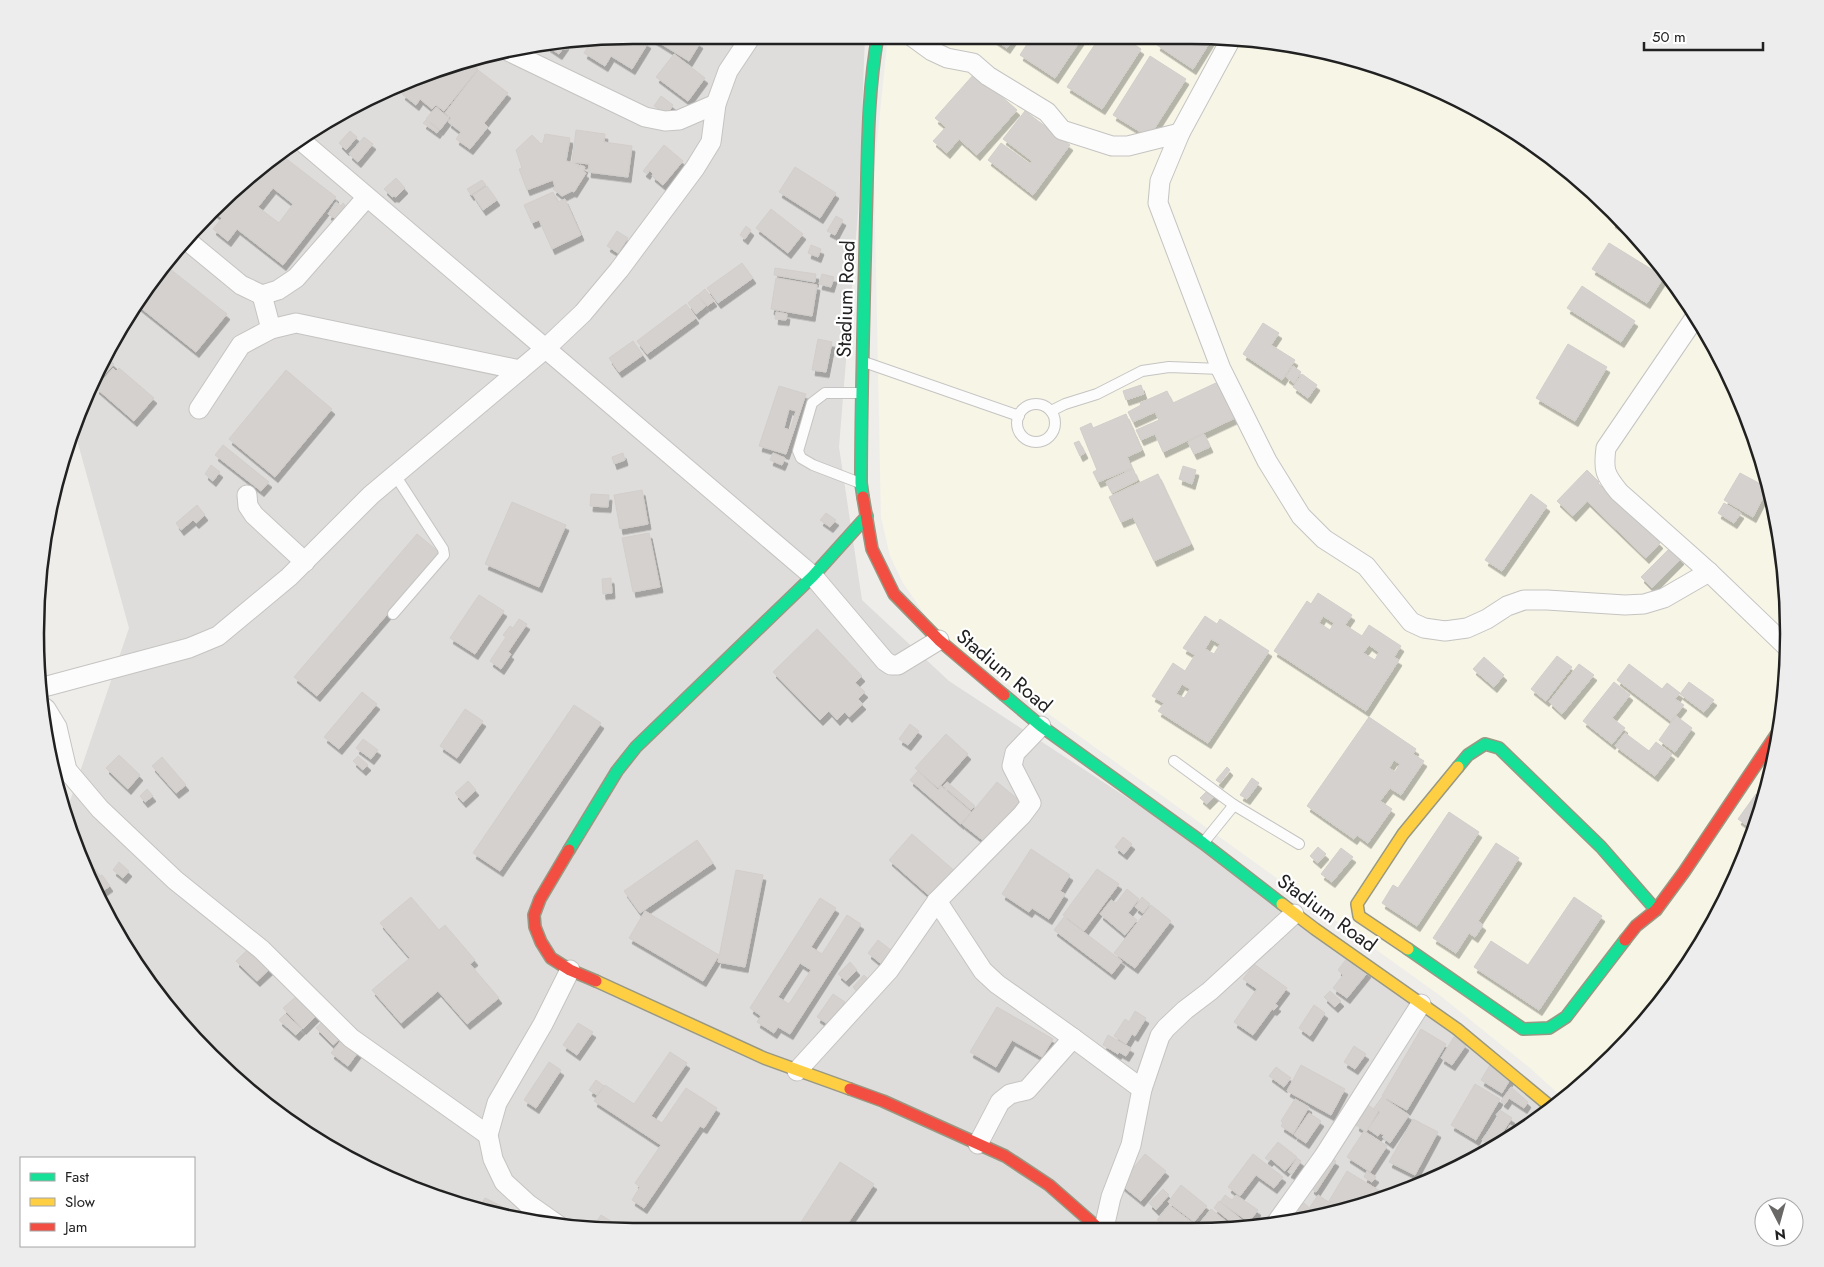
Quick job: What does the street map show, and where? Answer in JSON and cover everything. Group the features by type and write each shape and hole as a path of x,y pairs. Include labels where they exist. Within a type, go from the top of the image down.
{"street":[{"path":"47,686 189,648 218,636 290,578 371,495 545,349 583,313 619,270 695,168 711,142 716,104 728,71 746,44"},
{"name":"Stadium Road","path":"876,44 872,68 869,120 861,393 861,483 872,549 894,594 939,640 1041,726 1203,843 1294,914 1457,1029 1547,1103"},
{"path":"922,44 947,58 973,63 988,76 1047,112 1062,130 1112,146 1128,146 1180,133"},
{"path":"1228,45 1180,133 1160,182 1158,203 1222,368 1267,461 1302,516 1324,539 1366,566 1411,622 1424,628 1445,631 1467,628 1487,619 1507,606 1524,600 1625,605 1644,604 1664,598 1710,572"},
{"path":"516,56 645,117 665,121 680,120 716,104"},
{"path":"305,144 813,576 881,658 888,663 901,664 939,640"},
{"path":"191,244 241,285 262,295 278,290 296,278 367,197"},
{"path":"262,295 271,329"},
{"path":"199,409 241,345 271,329 296,323 520,370"},
{"path":"1691,323 1606,448 1604,466 1607,478 1618,492 1710,572 1780,640"},
{"path":"248,495 248,506 254,514 305,562"},
{"path":"867,516 813,576 636,746 618,771 551,878 534,915 535,927 541,942 551,958 570,970 625,993 764,1058 883,1101 978,1144 1028,1170 1049,1185 1085,1223"},
{"path":"50,715 57,727 67,770 107,815 175,880 262,950 351,1038 488,1135"},
{"path":"797,1071 889,970 937,901 1022,815 1031,803 1012,766 1015,753 1041,726"},
{"path":"1656,910 1586,830 1500,748 1486,744 1468,755 1403,834 1357,904 1359,916 1523,1029 1550,1028 1566,1017 1636,926 1656,910 1684,872 1770,744"},
{"path":"937,901 983,970 997,984 1142,1089"},
{"path":"1105,1223 1111,1196 1131,1145 1142,1089 1160,1036 1185,1010 1210,991 1294,914"},
{"path":"545,1216 528,1204 504,1182 493,1159 488,1135 497,1103 543,1024 570,970"},
{"path":"1281,1216 1324,1156 1421,1004"},
{"path":"978,1144 1000,1102 1010,1094 1027,1090 1045,1072 1073,1038"}],"lane":[{"path":"863,362 1019,416"},
{"path":"1051,411 1065,404 1097,394 1142,371 1169,367 1222,368"},
{"path":"861,393 825,393 818,396 812,403 798,451 801,458 813,465 861,483"},
{"path":"1034,404 1046,406 1051,411 1056,423 1054,430 1051,435 1039,442 1032,441 1022,435 1018,429 1019,416 1022,410 1034,404"},
{"path":"393,614 444,555 443,549 394,475"},
{"path":"1174,761 1234,805 1299,844"},
{"path":"1203,843 1234,805"}],"shaded area":[{"path":"865,44 859,200 839,447 862,600 949,681 1233,867 1551,1100 1518,1124 1485,1144 1416,1178 1380,1192 1306,1212 1229,1222 595,1222 518,1212 444,1192 373,1162 339,1144 306,1124 274,1101 216,1051 190,1022 143,961 123,928 89,859 69,804 129,628 77,439 105,373 123,339 143,306 166,274 216,216 274,166 306,143 339,123 408,89 444,75 518,55 595,45"},
{"path":"887,44 1190,44 1229,45 1267,49 1306,55 1380,75 1451,105 1485,123 1518,143 1579,190 1608,216 1658,274 1681,306 1719,373 1749,444 1760,481 1769,518 1779,595 1779,672 1775,710 1769,749 1749,823 1719,894 1701,928 1681,961 1634,1022 1608,1051 1559,1094 1530,1068 1442,997 939,635 903,583 890,556 881,517 874,172"}],"building":[{"path":"647,44 632,69 611,56 605,66 584,53 589,46"},
{"path":"661,44 699,44 689,61"},
{"path":"1001,44 1010,44 1007,48"},
{"path":"1027,44 1078,44 1055,78 1020,55"},
{"path":"1095,44 1134,44 1141,49 1102,109 1067,87"},
{"path":"1158,44 1208,44 1193,69"},
{"path":"563,48 559,54 553,50"},
{"path":"674,54 705,78 688,101 656,77"},
{"path":"1150,56 1186,79 1149,137 1113,115"},
{"path":"474,66 478,69 444,111 436,105 432,109 420,99 416,105 402,94 408,89 444,75"},
{"path":"478,70 508,93 484,123 488,127 470,149 456,139 461,132 448,122 451,118 445,113"},
{"path":"975,73 1017,110 977,155 959,139 947,153 933,141 946,127 935,118"},
{"path":"661,96 673,105 667,115 654,106"},
{"path":"436,107 449,118 440,130 426,119"},
{"path":"1025,111 1070,145 1033,195 988,160 1001,143 1030,164 1032,161 1003,139"},
{"path":"426,120 439,130 437,133 423,123"},
{"path":"576,130 605,134 604,142 632,146 628,177 588,172 589,164 572,162"},
{"path":"350,131 357,137 346,150 339,143"},
{"path":"545,134 570,138 566,161 579,165 578,168 580,165 585,167 583,171 586,173 574,192 572,191 562,196 553,189 555,187 553,180 527,190 519,169 522,168 516,150 532,135 541,144 543,143"},
{"path":"364,137 373,144 358,162 349,154"},
{"path":"664,145 683,161 663,185 652,176 653,174 649,170 647,174 643,171"},
{"path":"285,158 336,197 283,265 237,229 228,241 213,229 222,218 218,215","holes":["273,188 293,204 279,223 258,207"]},
{"path":"795,167 836,193 820,218 779,192"},
{"path":"396,178 405,188 396,197 392,197 384,189"},
{"path":"482,180 486,185 471,195 467,189"},
{"path":"487,186 497,200 483,210 473,195"},
{"path":"553,192 558,202 565,199 581,235 552,249 539,220 532,223 524,205"},
{"path":"336,202 341,206 343,203 345,205 336,219 328,214"},
{"path":"771,209 803,234 788,253 756,228"},
{"path":"836,216 843,220 835,235 827,231"},
{"path":"746,226 751,230 745,239 740,235"},
{"path":"617,231 628,238 618,253 607,246"},
{"path":"1609,243 1657,273 1662,280 1647,303 1592,269"},
{"path":"811,245 821,249 818,257 808,253"},
{"path":"742,263 753,278 718,303 707,288"},
{"path":"775,268 816,274 815,282 774,275"},
{"path":"170,269 227,314 196,352 142,308"},
{"path":"822,274 834,277 831,287 819,284"},
{"path":"776,278 817,285 812,316 771,309"},
{"path":"1582,286 1635,321 1621,342 1567,308"},
{"path":"705,289 714,301 707,306 698,295"},
{"path":"697,295 706,306 696,314 688,303"},
{"path":"686,304 696,318 647,354 637,341"},
{"path":"776,312 787,314 786,320 775,319"},
{"path":"1263,323 1279,333 1271,345 1295,360 1282,380 1243,354"},
{"path":"818,339 832,342 826,372 812,370"},
{"path":"633,341 643,355 619,372 609,358"},
{"path":"1568,344 1607,367 1575,421 1536,398"},
{"path":"111,361 114,364 104,375"},
{"path":"1293,366 1301,372 1294,383 1286,377"},
{"path":"113,368 116,371 119,368 154,398 134,421 98,389"},
{"path":"286,370 332,409 275,477 229,439"},
{"path":"1302,374 1317,385 1308,398 1293,387"},
{"path":"1218,382 1235,418 1163,452 1155,434 1141,440 1136,430 1159,420 1155,412 1133,422 1128,412 1141,405 1140,403 1167,391 1173,403"},
{"path":"1141,385 1144,394 1126,400 1123,391"},
{"path":"779,386 806,394 786,454 759,446","holes":["789,409 796,411 790,430 784,428"]},
{"path":"1126,414 1142,450 1127,457 1132,468 1098,482 1093,472 1097,470 1080,428 1091,423 1093,428"},
{"path":"1204,434 1210,447 1194,454 1188,442"},
{"path":"1079,441 1085,453 1080,456 1074,443"},
{"path":"223,445 269,482 261,491 215,455"},
{"path":"623,453 625,460 614,464 612,457"},
{"path":"773,453 785,458 782,465 770,460"},
{"path":"211,465 220,472 213,481 205,474"},
{"path":"1183,466 1196,470 1192,484 1179,479"},
{"path":"1133,469 1138,480 1112,493 1106,482"},
{"path":"1587,470 1660,543 1646,558 1587,501 1573,516 1557,501"},
{"path":"1740,473 1761,484 1764,496 1753,517 1724,500"},
{"path":"1158,474 1191,544 1154,561 1133,517 1121,522 1109,497"},
{"path":"642,490 648,524 620,529 614,495"},
{"path":"591,494 609,495 608,507 590,506"},
{"path":"1531,494 1547,506 1502,571 1485,560"},
{"path":"512,502 566,525 539,587 485,564"},
{"path":"1724,503 1741,513 1734,523 1718,513"},
{"path":"197,505 205,515 196,523 193,520 181,530 176,523"},
{"path":"826,513 836,520 830,527 820,520"},
{"path":"649,533 660,587 633,592 622,538"},
{"path":"417,534 440,553 317,696 294,677"},
{"path":"1670,548 1681,559 1652,588 1641,577"},
{"path":"611,578 612,593 603,594 602,579"},
{"path":"1318,593 1352,615 1345,625 1362,636 1369,625 1401,646 1394,657 1399,660 1366,711 1274,651 1307,601 1311,604","holes":["1323,616 1334,623 1330,630 1319,623","1369,645 1379,652 1375,660 1363,653"]},
{"path":"479,595 504,611 475,654 450,638"},
{"path":"1205,616 1217,624 1220,619 1269,651 1208,743 1158,711 1164,703 1152,696 1173,663 1185,671 1195,655 1183,648","holes":["1211,639 1220,644 1214,654 1205,649","1182,684 1190,689 1184,698 1176,694"]},
{"path":"519,619 527,624 508,652 511,654 501,669 490,661 506,637 503,635 510,626 513,628"},
{"path":"817,629 862,676 855,683 865,692 858,699 863,704 849,717 845,712 837,720 829,711 820,720 773,672"},
{"path":"1557,656 1572,667 1546,701 1531,689"},
{"path":"1484,657 1504,675 1494,687 1473,669"},
{"path":"1579,664 1594,675 1562,714 1549,702"},
{"path":"1629,664 1662,689 1667,683 1680,693 1675,699 1684,705 1671,721 1617,680"},
{"path":"1614,682 1630,695 1612,718 1625,728 1612,744 1583,721"},
{"path":"1689,682 1714,700 1704,712 1680,694"},
{"path":"362,692 377,704 339,749 324,737"},
{"path":"574,705 601,723 500,871 473,853"},
{"path":"465,709 483,721 457,758 440,746"},
{"path":"1676,716 1692,728 1675,752 1659,740"},
{"path":"1369,717 1416,749 1413,754 1424,761 1401,795 1390,788 1380,801 1392,809 1368,843 1357,835 1354,839 1307,806","holes":["1394,760 1400,764 1395,772 1389,768"]},
{"path":"910,724 919,731 908,745 899,739"},
{"path":"1625,733 1649,751 1656,742 1672,754 1655,776 1615,746"},
{"path":"946,734 968,754 938,788 915,768"},
{"path":"363,739 378,750 371,759 356,748"},
{"path":"119,755 140,775 128,789 106,768"},
{"path":"358,756 368,765 363,770 353,761"},
{"path":"162,757 186,785 176,793 152,766"},
{"path":"1227,767 1230,770 1220,783 1216,780"},
{"path":"918,771 938,790 941,786 971,812 961,824 910,780"},
{"path":"1252,778 1259,783 1247,799 1240,795"},
{"path":"468,781 476,790 463,802 455,793"},
{"path":"947,782 975,806 971,810 943,786"},
{"path":"997,782 1020,801 985,842 962,824"},
{"path":"147,789 153,796 145,802 140,796"},
{"path":"1209,789 1216,795 1207,804 1200,798"},
{"path":"1756,794 1757,795 1748,826 1738,819"},
{"path":"1449,812 1479,832 1417,926 1382,903 1393,885 1398,888"},
{"path":"912,834 956,872 932,898 889,860"},
{"path":"1123,837 1132,844 1124,854 1115,847"},
{"path":"697,840 713,863 640,913 624,891"},
{"path":"1496,843 1519,858 1478,921 1483,925 1475,937 1469,933 1456,953 1433,938"},
{"path":"1318,847 1326,854 1318,863 1310,856"},
{"path":"1341,848 1353,857 1332,882 1321,874"},
{"path":"1031,849 1070,875 1060,891 1065,894 1049,919 1032,908 1029,912 1002,894"},
{"path":"119,862 129,871 123,878 113,870"},
{"path":"1097,869 1119,884 1084,931 1063,915"},
{"path":"94,870 100,876 102,875 110,886 103,891"},
{"path":"736,870 763,875 745,967 718,962"},
{"path":"1127,889 1139,899 1128,913 1137,920 1125,935 1100,914 1111,900 1116,903"},
{"path":"411,897 439,930 445,925 475,960 470,964 499,998 467,1024 438,991 401,1023 372,990 410,958 380,923"},
{"path":"1142,897 1150,904 1143,913 1135,907"},
{"path":"1574,897 1602,916 1539,1010 1474,967 1491,941 1528,965"},
{"path":"820,898 836,908 811,947 822,954 847,915 861,924 790,1034 778,1027 774,1033 757,1022 761,1016 750,1008","holes":["800,963 811,970 789,1004 778,997"]},
{"path":"1151,905 1171,921 1135,968 1114,953"},
{"path":"645,911 719,955 703,981 629,938"},
{"path":"1064,917 1122,961 1112,974 1054,930"},
{"path":"878,940 896,954 885,967 868,953"},
{"path":"251,946 272,967 257,981 236,961"},
{"path":"1348,957 1368,972 1347,998 1333,988 1343,975 1338,970"},
{"path":"850,962 857,970 846,981 838,974"},
{"path":"1254,964 1287,988 1275,1004 1278,1006 1274,1010 1272,1009 1253,1035 1234,1022 1257,989 1243,979"},
{"path":"864,975 870,981 858,993 853,987"},
{"path":"1330,991 1341,1001 1335,1007 1324,997"},
{"path":"299,994 318,1014 303,1029 283,1008"},
{"path":"833,994 845,1002 829,1025 817,1017"},
{"path":"1314,1005 1325,1013 1310,1036 1299,1028"},
{"path":"997,1007 1053,1039 1042,1057 1012,1040 996,1067 970,1052"},
{"path":"1135,1011 1146,1018 1135,1036 1132,1034 1126,1044 1114,1036 1125,1019 1129,1022"},
{"path":"285,1014 302,1029 296,1035 279,1020"},
{"path":"327,1017 344,1035 333,1045 316,1028"},
{"path":"578,1023 593,1032 577,1055 563,1045"},
{"path":"1421,1029 1446,1044 1407,1110 1382,1096"},
{"path":"1108,1035 1131,1048 1126,1056 1119,1052 1118,1054 1103,1045"},
{"path":"1454,1037 1466,1045 1452,1065 1441,1058"},
{"path":"343,1038 359,1051 348,1066 331,1053"},
{"path":"1354,1046 1366,1054 1355,1069 1344,1062"},
{"path":"670,1052 687,1063 651,1116 662,1123 686,1088 717,1108 704,1128 700,1126 644,1208 632,1200 640,1187 635,1183 661,1145 594,1101 605,1085 634,1104"},
{"path":"549,1062 561,1070 536,1108 524,1100"},
{"path":"1301,1065 1345,1089 1331,1115 1287,1091"},
{"path":"1490,1065 1511,1078 1502,1093 1481,1080"},
{"path":"1276,1067 1291,1078 1284,1087 1269,1076"},
{"path":"596,1080 604,1086 597,1095 589,1090"},
{"path":"1475,1084 1500,1099 1476,1140 1451,1125"},
{"path":"1511,1087 1528,1102 1524,1108 1509,1098 1505,1104 1501,1101"},
{"path":"1382,1097 1409,1115 1390,1143 1382,1137 1384,1135 1380,1133 1378,1136 1368,1129 1380,1112 1374,1108"},
{"path":"1295,1099 1309,1107 1293,1134 1281,1126 1283,1123 1281,1121"},
{"path":"1368,1105 1378,1112 1366,1132 1356,1125"},
{"path":"1500,1110 1512,1118 1502,1134 1487,1143 1482,1140 1498,1117 1496,1115"},
{"path":"1309,1113 1321,1121 1306,1143 1294,1135"},
{"path":"1413,1119 1438,1132 1415,1175 1389,1162"},
{"path":"1364,1131 1387,1146 1370,1172 1347,1157"},
{"path":"1278,1142 1297,1157 1285,1171 1271,1159 1269,1161 1265,1158"},
{"path":"1145,1154 1166,1171 1141,1201 1120,1184"},
{"path":"1253,1154 1283,1177 1274,1188 1256,1175 1240,1196 1228,1187"},
{"path":"1297,1158 1301,1161 1292,1174 1288,1172"},
{"path":"1331,1158 1336,1161 1316,1192 1311,1188"},
{"path":"840,1162 874,1184 848,1223 801,1223"},
{"path":"1347,1171 1381,1192 1336,1205 1329,1201"},
{"path":"1367,1171 1376,1177 1372,1182 1364,1177"},
{"path":"1181,1185 1207,1206 1194,1222 1168,1202"},
{"path":"1163,1189 1169,1195 1156,1210 1149,1203"},
{"path":"1225,1195 1232,1200 1236,1195 1258,1210 1251,1220 1246,1220 1220,1202"},
{"path":"1318,1195 1334,1205 1315,1210 1310,1207"},
{"path":"485,1198 503,1207 502,1208 482,1203"},
{"path":"1219,1201 1243,1221 1231,1222 1214,1208"},
{"path":"1304,1203 1312,1210 1302,1213 1298,1210"},
{"path":"1169,1205 1193,1223 1161,1223 1157,1220"},
{"path":"1211,1209 1227,1222 1200,1223"},
{"path":"601,1215 613,1222 596,1222"}],"traffic: fast":[{"path":"863,497 861,483 868,148 870,103 876,44"},
{"path":"569,850 617,771 636,747 813,576 867,516"},
{"path":"1004,695 1041,726 1203,843 1282,904"},
{"path":"1458,767 1468,755 1485,744 1499,748 1601,847 1656,910"},
{"path":"1408,949 1523,1029 1549,1028 1566,1017 1625,940"}],"traffic: slow":[{"path":"1408,949 1359,916 1357,904 1403,834 1458,767"},
{"path":"1282,904 1457,1029 1547,1103"},
{"path":"596,981 764,1058 850,1089"}],"traffic: jam":[{"path":"863,497 872,549 894,594 939,640 1004,695"},
{"path":"1625,940 1636,926 1656,910 1684,872 1770,744"},
{"path":"569,850 540,899 534,915 535,927 541,942 551,958 570,970 596,981"},
{"path":"850,1089 883,1101 1005,1156 1049,1185 1092,1223"}]}
